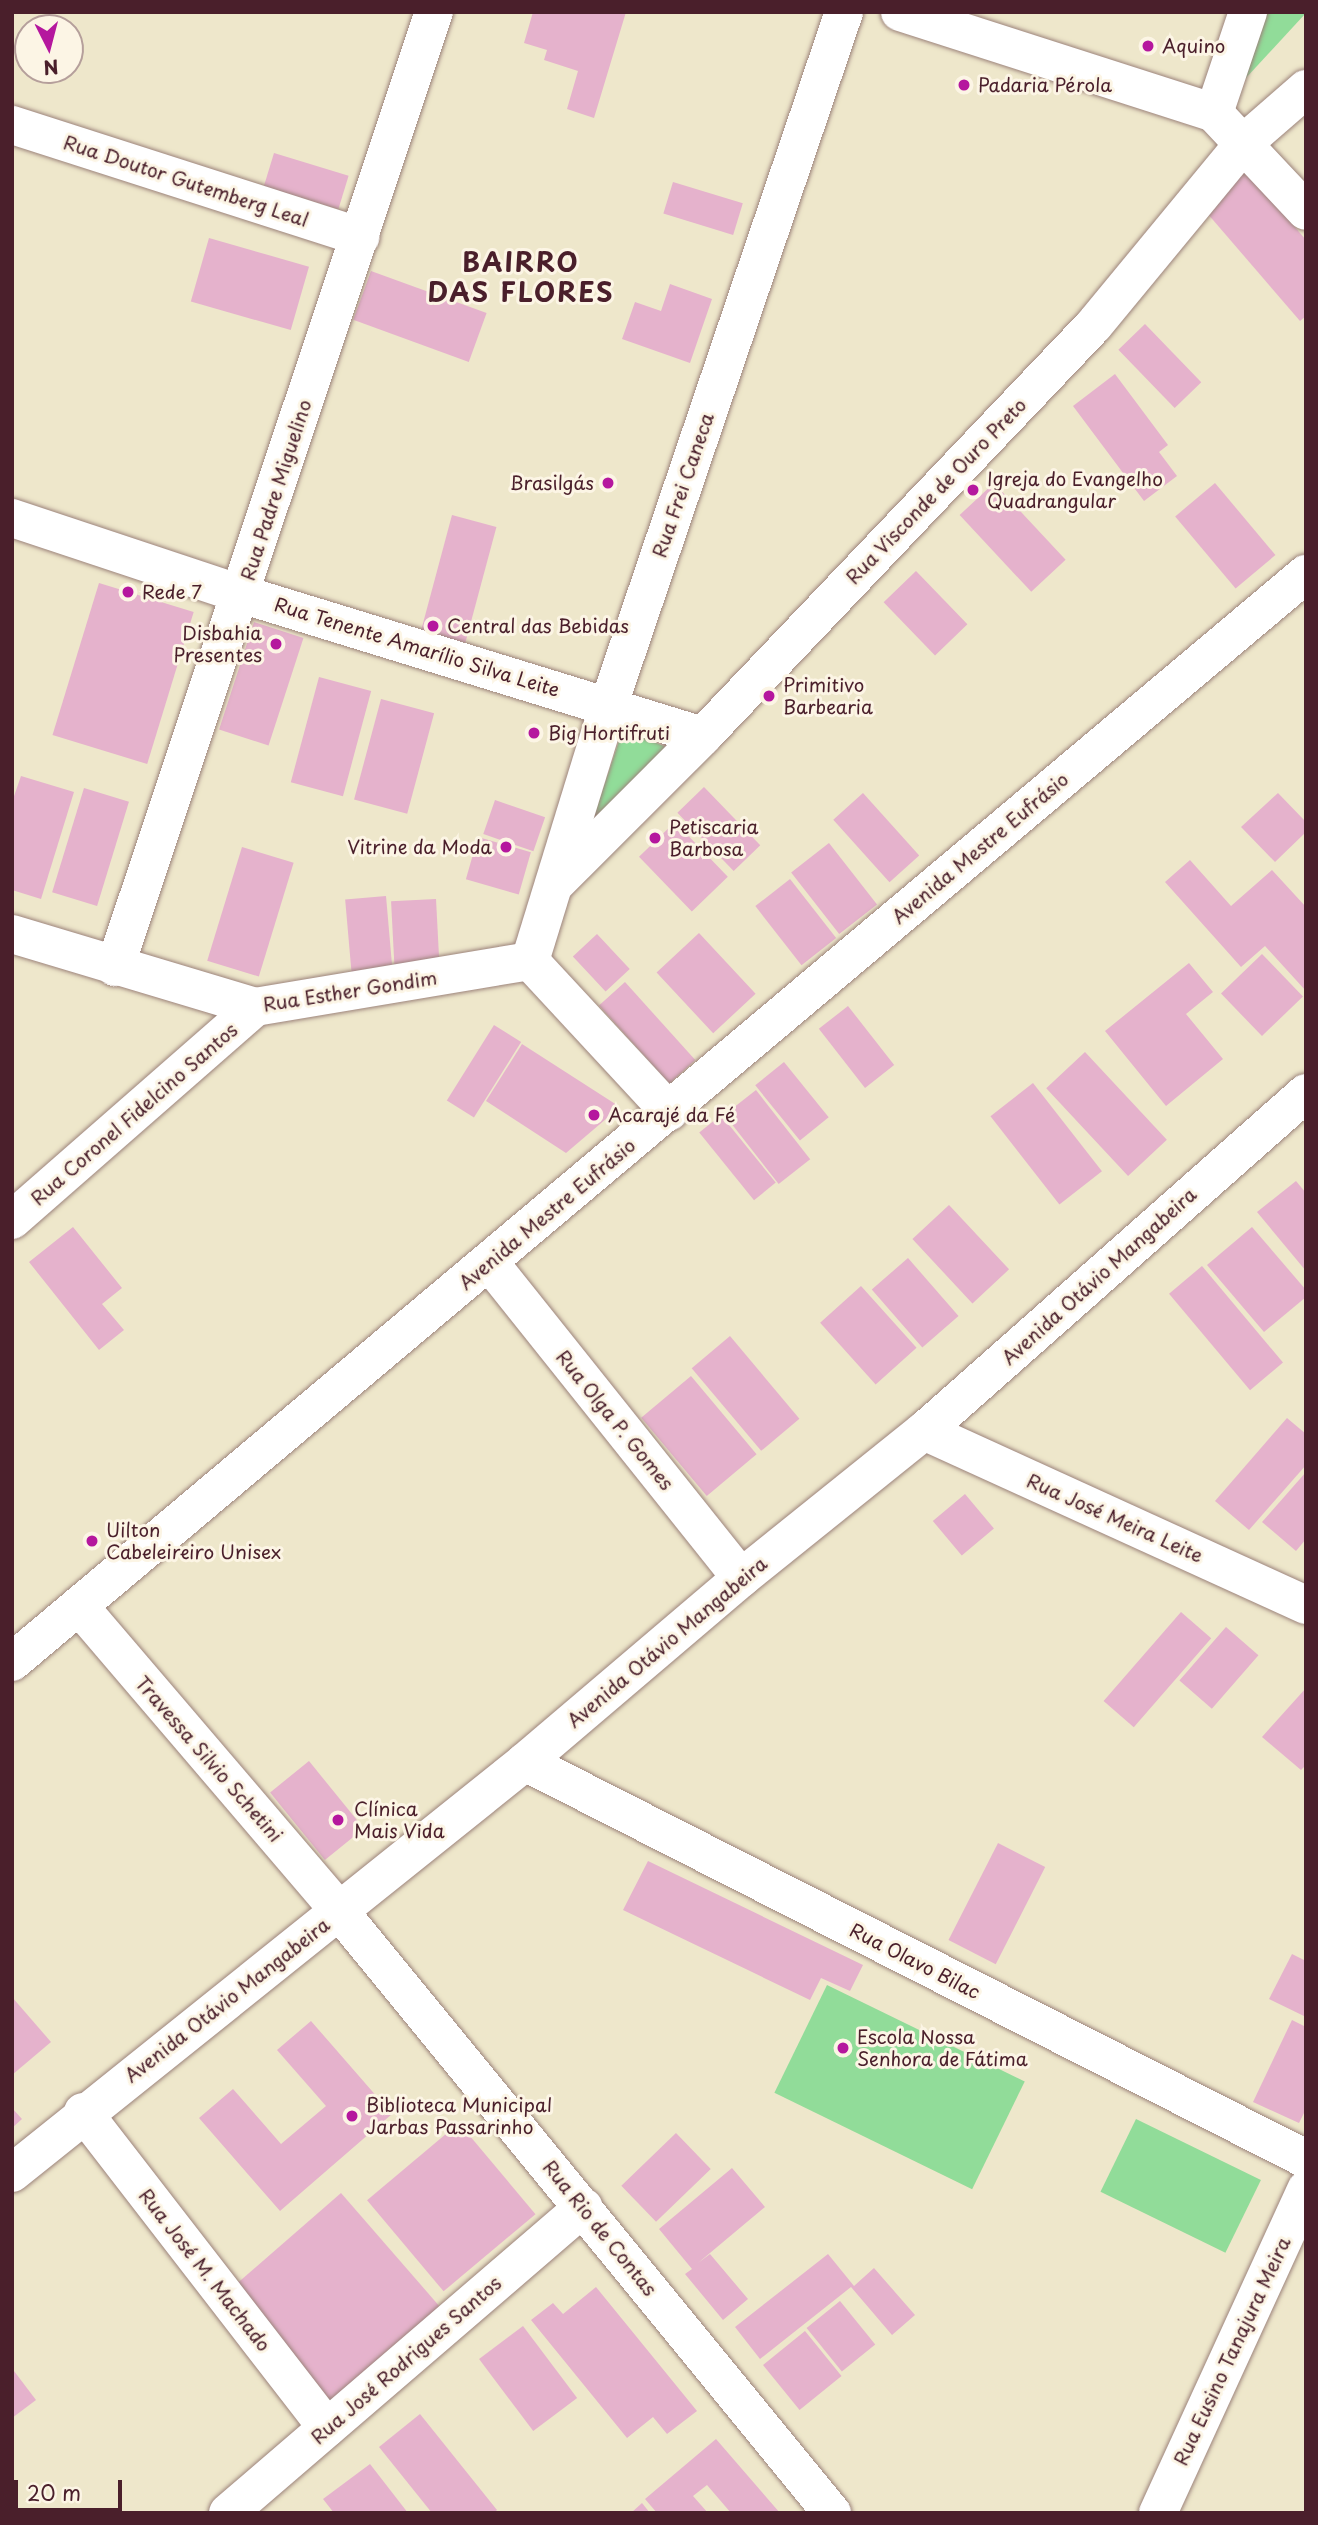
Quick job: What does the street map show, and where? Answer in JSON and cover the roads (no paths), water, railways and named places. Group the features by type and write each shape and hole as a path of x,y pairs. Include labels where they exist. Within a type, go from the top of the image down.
{"street":[{"name":"Rua Padre Miguelino","path":"115,967 434,12"},
{"name":"Rua Frei Caneca","path":"530,961 609,704 844,12"},
{"path":"900,12 1214,113 1245,142 1306,211"},
{"path":"1214,113 1248,12"},
{"name":"Rua Visconde de Ouro Preto","path":"556,883 703,736 1094,325 1245,142 1306,89"},
{"name":"Rua Doutor Gutemberg Leal","path":"12,125 360,237"},
{"name":"Rua Tenente Amarílio Silva Leite","path":"12,518 241,594 609,704 703,736"},
{"name":"Avenida Mestre Eufrásio","path":"12,1662 1306,574"},
{"name":"Rua Esther Gondim","path":"12,933 115,967 255,1007 530,961"},
{"path":"530,961 669,1111"},
{"name":"Rua Coronel Fidelcino Santos","path":"12,1220 255,1007"},
{"name":"Avenida Otávio Mangabeira","path":"12,2173 83,2112 340,1912 525,1762 741,1578 924,1431 1306,1093"},
{"name":"Rua Olga P. Gomes","path":"489,1262 741,1578"},
{"name":"Rua José Meira Leite","path":"924,1431 1306,1605"},
{"name":"Travessa Silvio Schetini","path":"79,1606 340,1912"},
{"name":"Rua Olavo Bilac","path":"525,1762 1306,2159"},
{"name":"Rua Rio de Contas","path":"340,1912 832,2513"},
{"name":"Rua José M. Machado","path":"83,2112 327,2428"},
{"name":"Rua Eusino Tanajura Meira","path":"1158,2513 1306,2189"},
{"name":"Rua José Rodrigues Santos","path":"228,2513 584,2207"}],"place":[{"name":"Aquino","path":"1148,46"},
{"name":"Padaria Pérola","path":"964,85"},
{"name":"Brasilgás","path":"608,483"},
{"name":"Igreja do Evangelho Quadrangular","path":"973,490"},
{"name":"Rede 7","path":"128,592"},
{"name":"Central das Bebidas","path":"433,626"},
{"name":"Disbahia Presentes","path":"276,644"},
{"name":"Primitivo Barbearia","path":"769,696"},
{"name":"Big Hortifruti","path":"534,733"},
{"name":"Petiscaria Barbosa","path":"655,838"},
{"name":"Vitrine da Moda","path":"506,847"},
{"name":"Acarajé da Fé","path":"594,1115"},
{"name":"Uilton Cabeleireiro Unisex","path":"92,1541"},
{"name":"Clínica Mais Vida","path":"338,1820"},
{"name":"Escola Nossa Senhora de Fátima","path":"843,2048"},
{"name":"Biblioteca Municipal Jarbas Passarinho","path":"352,2116"}],"district":[{"name":"BAIRRO DAS FLORES","path":"521,277"}]}
